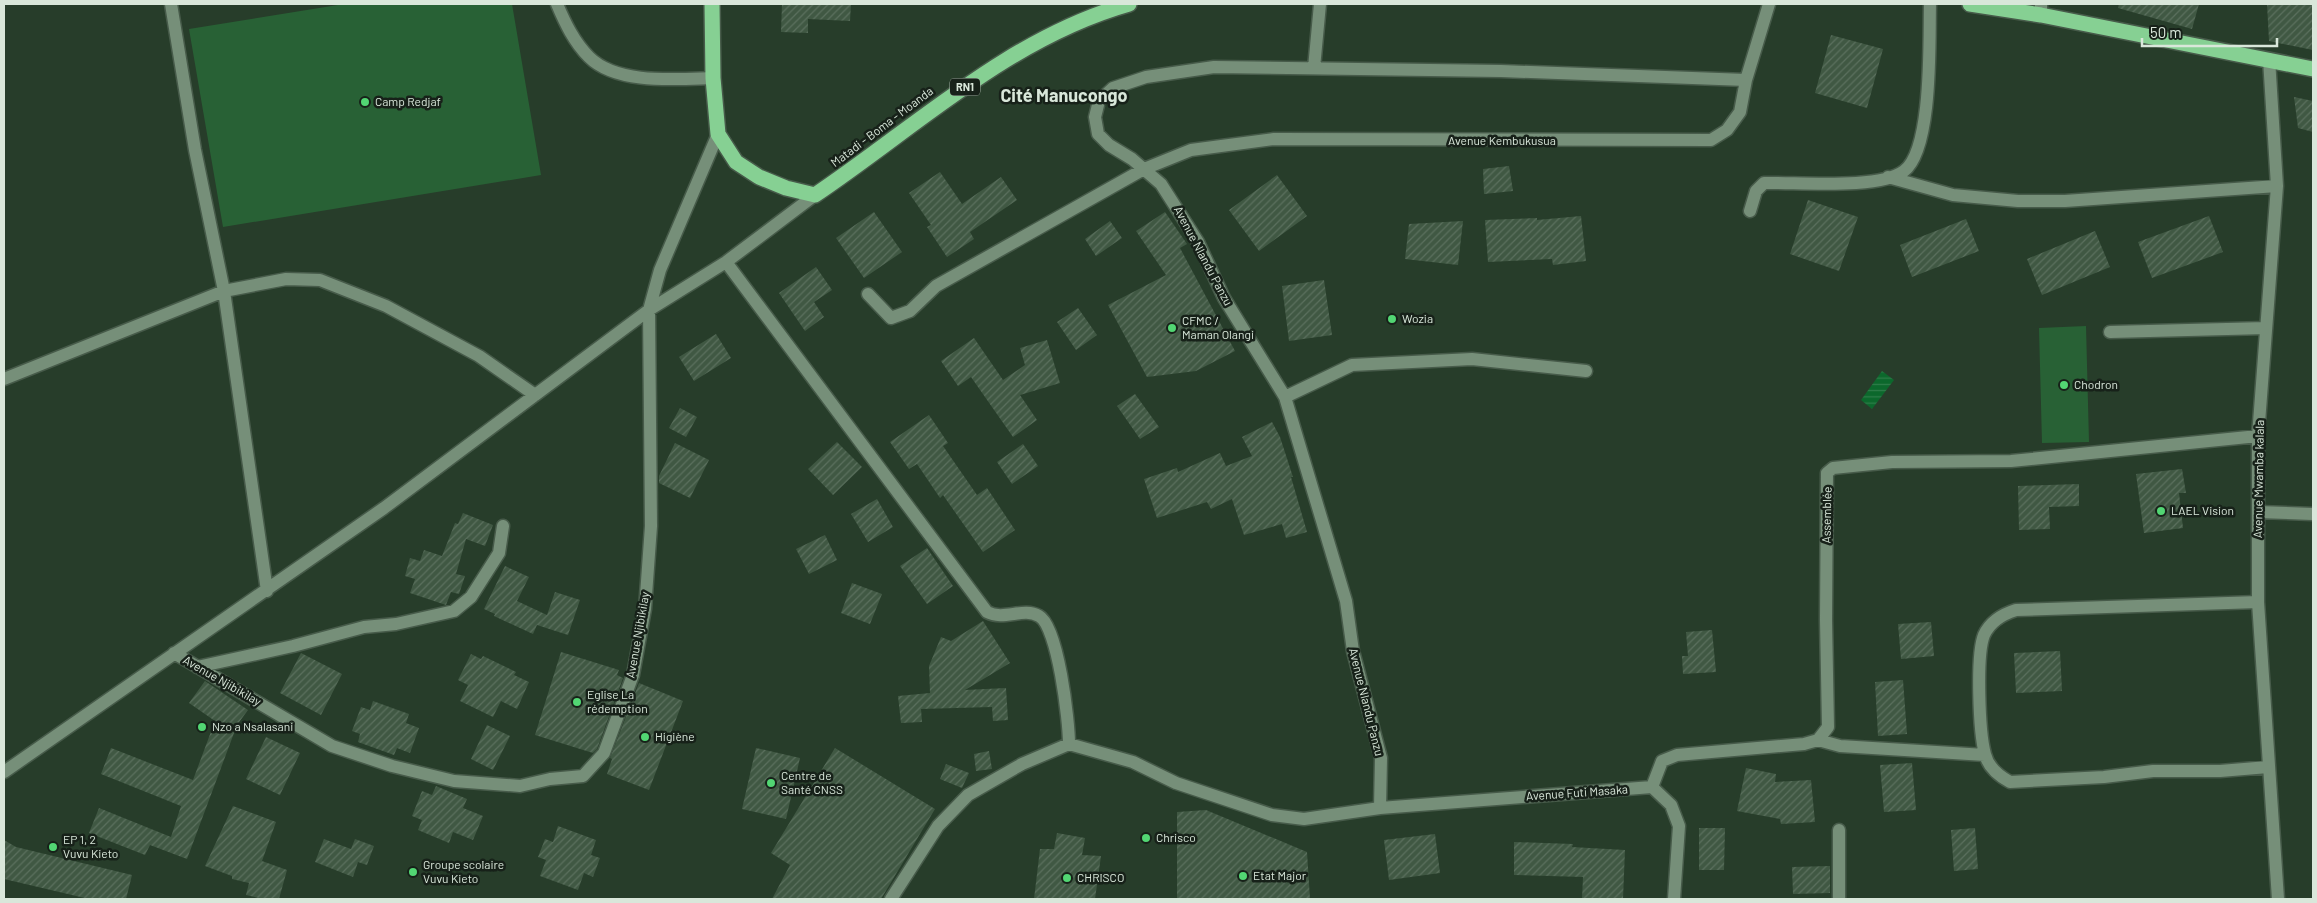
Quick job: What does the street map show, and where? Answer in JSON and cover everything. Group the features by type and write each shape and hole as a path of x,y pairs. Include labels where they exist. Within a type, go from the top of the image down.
{"highway":[{"path":"712,4 713,78 718,134 736,162 759,178 786,188 815,195"},
{"name":"Matadi - Boma - Moanda","path":"815,195 849,172 945,99 1000,65 1040,41 1106,10 1129,4"},
{"path":"1970,4 2041,9 2313,69"}],"street":[{"path":"170,4 195,150 224,291 267,591"},
{"path":"557,4 568,28 590,58 611,71 651,79 713,78"},
{"path":"1320,4 1314,68 1501,71 1746,80"},
{"name":"Avenue Kembukusua","path":"868,294 891,318 910,311 936,286 1144,169 1191,150 1274,139 1711,140 1727,130 1740,112 1746,80 1769,4"},
{"path":"1750,211 1756,191 1764,183 1855,184 1888,177 1904,171 1914,156 1922,130 1928,97 1930,4"},
{"name":"Avenue Mwamba kalala","path":"2269,59 2277,186 2258,436 2258,602 2278,899"},
{"name":"Avenue Nlandu Panzu","path":"1314,68 1214,67 1146,77 1113,88 1099,101 1095,117 1098,134 1109,145 1144,169 1161,184 1177,206 1198,242 1224,298 1284,397 1346,600 1352,650 1381,758 1380,808"},
{"name":"Avenue Njibikilay","path":"174,653 332,746 392,766 454,781 520,786 550,779 583,776 604,753 633,675 644,608 651,526 649,310 666,254 718,134"},
{"path":"1888,177 1953,195 2018,201 2065,201 2277,186"},
{"path":"4,772 384,508 649,310 726,262 815,195"},
{"path":"726,262 987,612 995,616 1023,613 1039,615 1049,625 1054,642 1069,728 1069,744"},
{"path":"4,379 224,291 286,279 320,280 402,315 479,356 535,395"},
{"path":"2110,332 2266,328"},
{"path":"1284,397 1352,365 1472,359 1586,371"},
{"name":"Assemblée","path":"1818,740 1828,728 1826,620 1827,473 1833,468 1892,462 2011,461 2258,436"},
{"path":"2258,512 2313,514"},
{"path":"197,667 293,646 364,627 396,624 454,611 471,597 500,553 503,526"},
{"path":"2258,602 2016,610 2002,614 1984,634 1979,655 1985,755 1997,775 2010,782 2104,777 2153,771 2220,771 2268,766"},
{"path":"1674,899 1679,826 1671,805 1652,788 1662,761 1677,755 1796,745 1818,740 1840,746 1985,755"},
{"path":"891,899 938,826 968,795 1022,764 1069,744 1134,762 1176,783 1272,815 1304,819 1380,808"},
{"name":"Avenue Futi Masaka","path":"1380,808 1652,788"},
{"path":"1839,830 1839,899"}],"shaded area":[{"name":"Camp Redjaf","path":"344,4 512,4 541,175 223,227 189,29"},
{"name":"Chodron","path":"2086,326 2089,442 2042,443 2039,328"},
{"path":"1882,371 1894,380 1872,409 1861,400"}],"building":[{"path":"782,4 851,4 850,21 808,19 808,33 781,32"},
{"path":"2119,4 2199,4 2192,29 2118,8"},
{"path":"2267,4 2313,4 2313,50 2269,41"},
{"path":"1831,35 1883,49 1867,108 1815,93"},
{"path":"2294,97 2313,101 2313,132 2298,128"},
{"path":"1509,166 1513,191 1484,194 1483,169"},
{"path":"940,172 962,204 1001,177 1017,200 970,232 974,239 947,257 927,227 931,225 909,193"},
{"path":"1277,175 1307,216 1259,251 1229,210"},
{"path":"1808,200 1858,217 1839,271 1790,254"},
{"path":"874,212 902,252 864,278 836,238"},
{"name":"CFMC / Maman Olangi","path":"1165,212 1187,244 1180,248 1235,351 1196,371 1147,377 1108,305 1166,275 1136,231"},
{"path":"1581,216 1586,261 1553,265 1552,259 1488,262 1485,220 1537,218 1537,220"},
{"path":"2209,216 2223,252 2152,278 2138,242"},
{"path":"1966,219 1979,251 1912,277 1900,245"},
{"path":"1110,221 1122,238 1096,256 1085,239"},
{"path":"1463,221 1458,265 1405,259 1409,224"},
{"path":"2095,231 2110,267 2042,295 2027,259"},
{"path":"816,267 832,290 814,302 824,317 805,331 779,293"},
{"path":"1324,280 1332,335 1289,341 1282,286"},
{"path":"1078,308 1097,335 1076,350 1057,322"},
{"path":"716,334 731,358 694,381 679,357"},
{"path":"974,338 1003,380 1025,365 1020,348 1047,340 1060,383 1020,395 1037,420 1013,437 971,377 958,386 941,361"},
{"path":"1135,394 1159,427 1140,439 1117,406"},
{"path":"680,408 697,417 686,437 669,428"},
{"path":"929,415 948,443 943,446 977,495 987,488 1015,530 983,552 943,495 940,498 917,464 909,469 890,442"},
{"path":"1272,422 1280,437 1293,477 1291,477 1307,532 1286,538 1282,524 1244,535 1232,499 1211,509 1207,502 1157,518 1144,479 1177,468 1178,472 1220,453 1226,466 1252,456 1242,437"},
{"path":"837,442 862,467 833,495 808,469"},
{"path":"675,443 709,460 690,498 659,483 659,476"},
{"path":"1023,444 1038,466 1012,484 997,462"},
{"name":"LAEL Vision","path":"2182,469 2186,493 2179,493 2183,528 2144,533 2136,474"},
{"path":"2079,484 2079,506 2049,507 2050,529 2019,530 2018,486"},
{"path":"877,499 893,527 868,542 851,514"},
{"path":"463,513 493,525 485,546 466,539 456,574 465,576 459,594 451,592 446,605 410,593 415,579 405,576 410,558 420,561 424,550 442,556 455,523 458,524"},
{"path":"825,535 837,560 809,574 796,549"},
{"path":"927,548 953,586 927,604 900,566"},
{"path":"505,566 529,577 517,601 547,615 555,592 580,600 568,635 537,625 533,634 494,616 495,614 484,609"},
{"path":"852,583 882,594 870,624 841,613"},
{"path":"983,621 1010,663 965,690 1006,688 1008,720 993,721 992,707 921,709 922,722 901,723 898,696 930,693 929,666 941,637 951,641"},
{"path":"1931,622 1934,656 1901,659 1898,624"},
{"path":"1712,630 1716,672 1683,674 1682,656 1688,656 1686,632"},
{"path":"2060,651 2062,691 2016,693 2014,653"},
{"name":"Eglise La rédemption","path":"561,652 619,670 617,675 623,678 597,749 593,753 535,735"},
{"path":"301,653 342,674 321,715 280,693"},
{"path":"471,654 481,659 483,656 516,672 514,675 529,682 517,709 501,701 493,717 460,701 468,685 458,680"},
{"path":"1903,680 1907,734 1878,736 1875,682"},
{"path":"205,681 248,710 237,725 187,859 150,845 145,855 89,833 99,808 171,837 181,806 101,774 111,748 193,780 215,721 189,703"},
{"name":"Higiène","path":"639,683 683,701 649,790 607,774 612,759 610,758"},
{"path":"373,701 409,714 406,723 419,728 410,753 397,748 394,755 358,742 360,734 352,731 361,707 370,710"},
{"path":"487,725 510,736 493,770 471,759"},
{"path":"266,737 300,753 280,795 246,779"},
{"name":"Centre de Santé CNSS","path":"756,748 800,758 786,819 742,809"},
{"path":"835,748 935,809 881,899 772,899 790,865 771,853"},
{"path":"989,751 992,769 976,771 974,754"},
{"path":"1912,763 1916,810 1884,812 1880,765"},
{"path":"946,764 969,773 962,788 940,779"},
{"path":"1746,768 1776,774 1775,782 1811,780 1815,822 1781,824 1780,819 1737,811"},
{"path":"436,786 467,799 463,808 483,816 473,840 453,832 449,843 418,830 422,820 412,816 422,791 432,795"},
{"path":"233,806 276,822 262,861 287,870 279,899 263,899 246,895 249,883 232,879 232,876 205,866"},
{"name":"Etat Major","path":"1206,810 1307,852 1310,899 1177,899 1177,812"},
{"path":"558,826 596,840 591,855 600,858 593,877 584,873 578,890 540,876 546,860 538,857 545,839 553,842"},
{"path":"1699,828 1725,828 1724,870 1699,870"},
{"path":"1975,828 1978,869 1954,871 1951,830"},
{"name":"CHRISCO","path":"1057,833 1085,838 1082,855 1101,856 1095,899 1034,899 1040,849 1054,849"},
{"path":"1435,834 1440,873 1389,880 1384,840"},
{"path":"324,839 351,849 355,839 374,846 367,865 358,862 353,877 315,862"},
{"path":"4,840 16,847 132,875 126,899 89,899 4,879"},
{"path":"1514,842 1573,844 1572,847 1625,850 1623,899 1582,899 1583,877 1514,875"},
{"path":"1830,866 1830,893 1793,894 1792,867"}],"place":[{"name":"Camp Redjaf","path":"365,102"},
{"name":"Wozia","path":"1392,319"},
{"name":"CFMC / Maman Olangi","path":"1172,328"},
{"name":"Chodron","path":"2064,385"},
{"name":"LAEL Vision","path":"2161,511"},
{"name":"Eglise La rédemption","path":"577,702"},
{"name":"Nzo a Nsalasani","path":"202,727"},
{"name":"Higiène","path":"645,737"},
{"name":"Centre de Santé CNSS","path":"771,783"},
{"name":"Chrisco","path":"1146,838"},
{"name":"EP 1, 2 Vuvu Kieto","path":"53,847"},
{"name":"Groupe scolaire Vuvu Kieto","path":"413,872"},
{"name":"Etat Major","path":"1243,876"},
{"name":"CHRISCO","path":"1067,878"}],"district":[{"name":"Cité Manucongo","path":"1064,96"}]}
